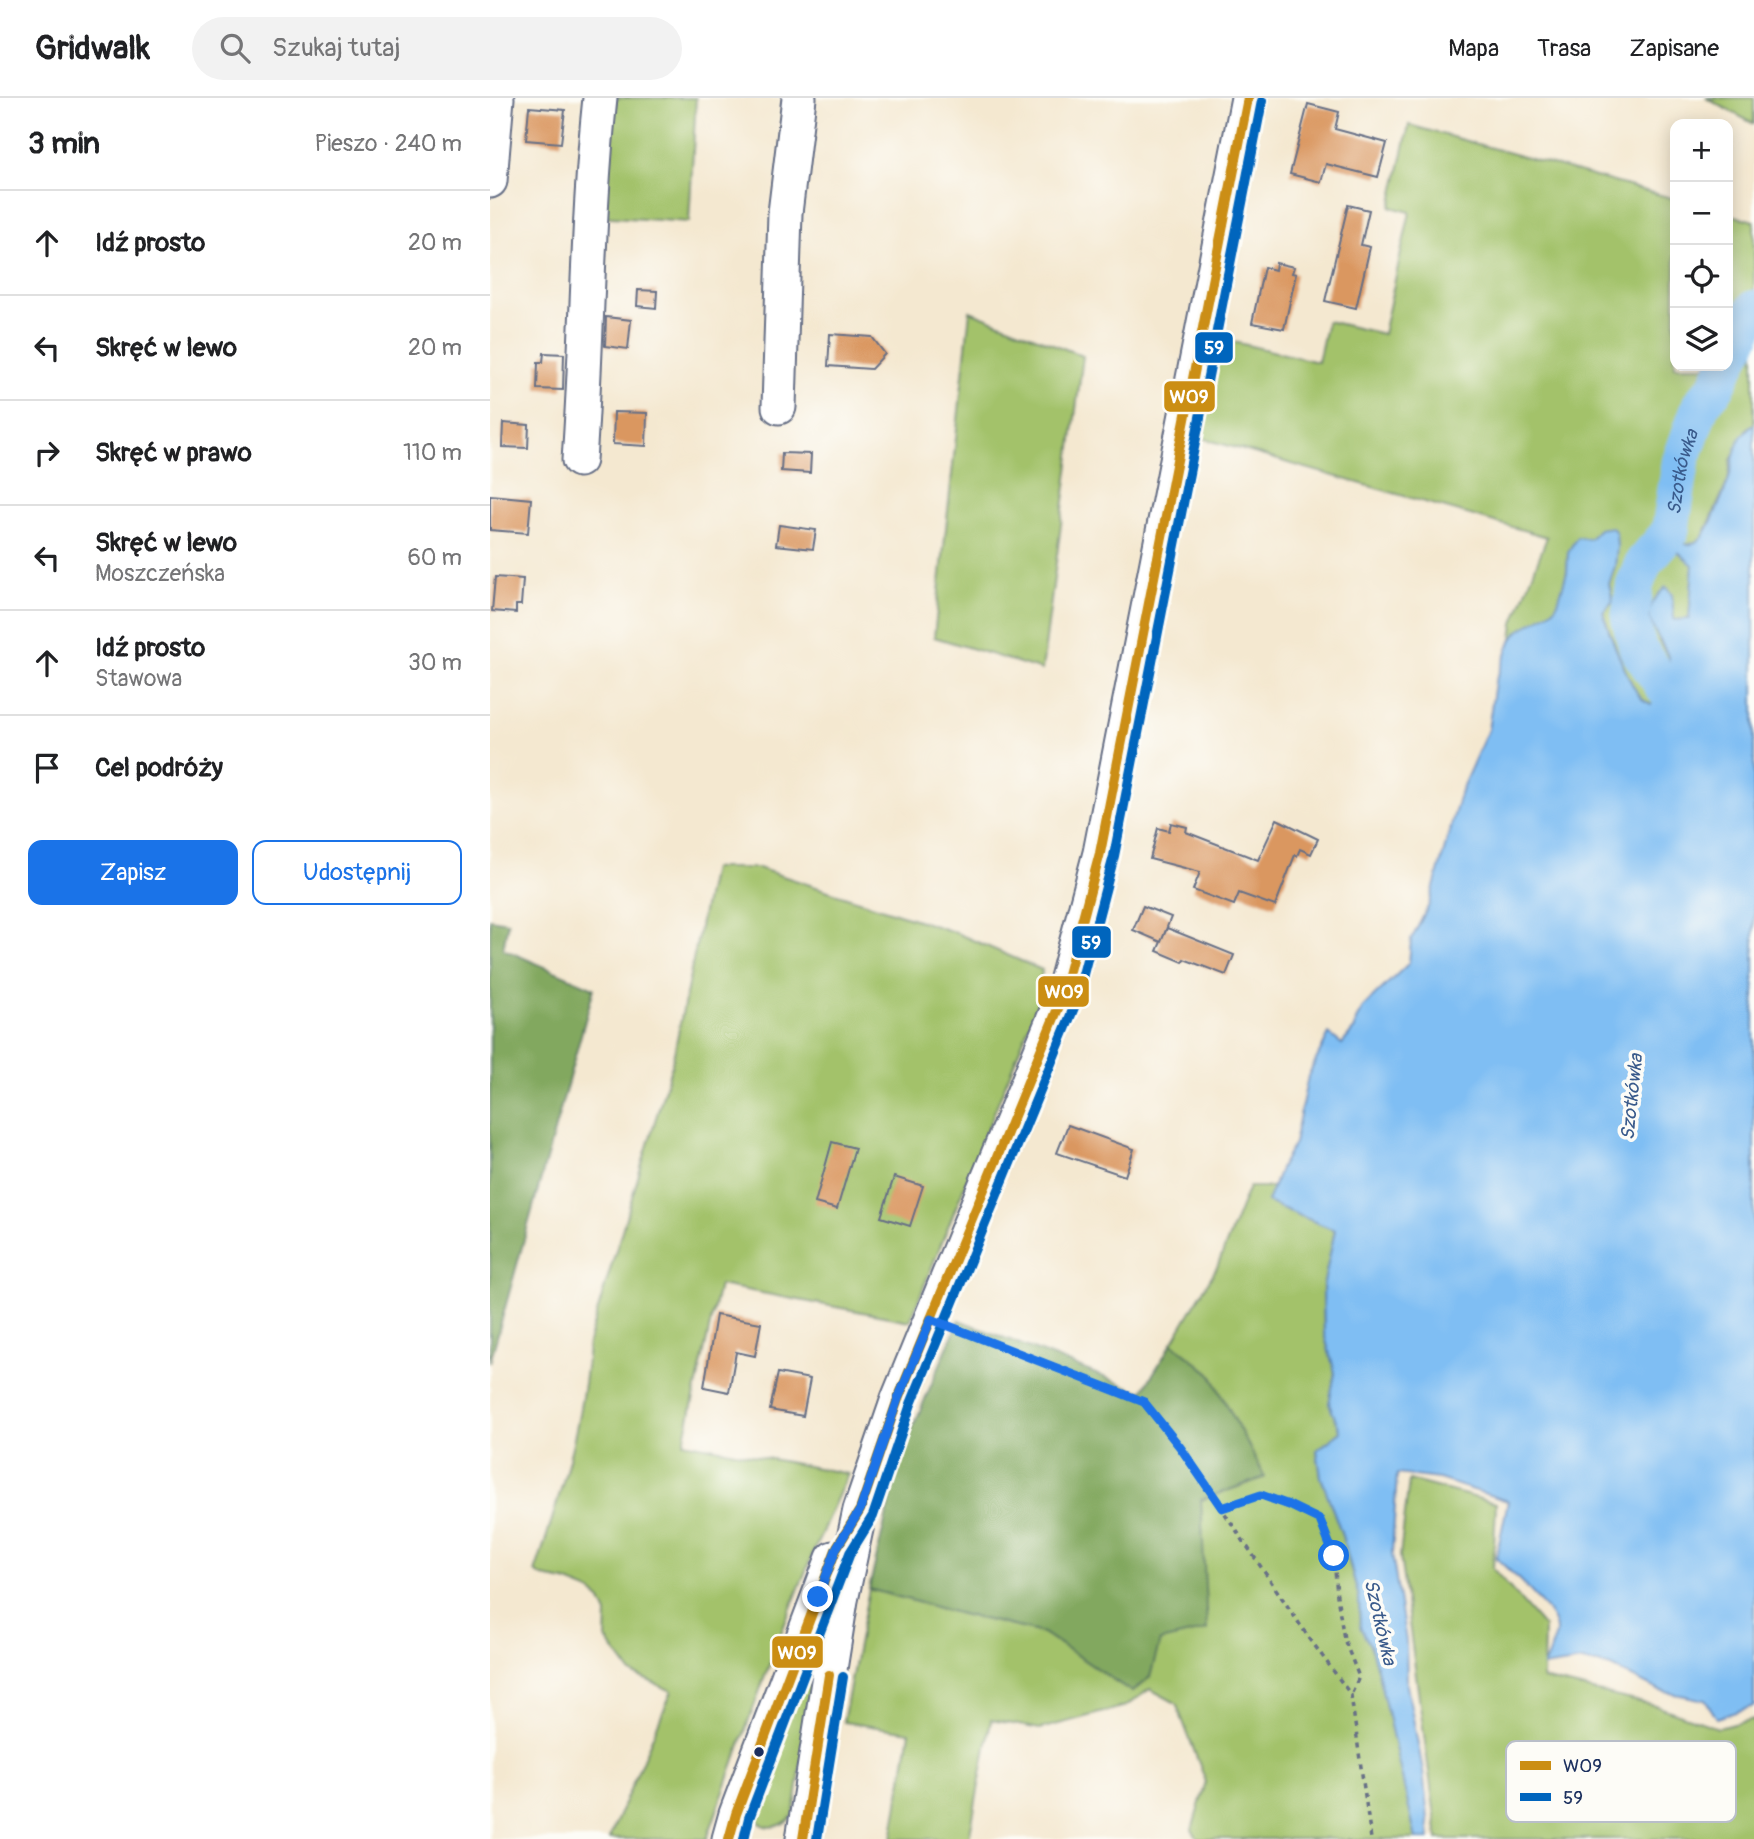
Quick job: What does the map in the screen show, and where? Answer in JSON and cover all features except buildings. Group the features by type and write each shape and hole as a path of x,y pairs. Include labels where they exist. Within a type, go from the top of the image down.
{"street":[{"path":"490,181 498,98"},
{"path":"579,460 600,98"},
{"path":"779,407 785,213 799,98"},
{"path":"803,1839 841,1600 860,1510 898,1399 1061,1001 1100,853 1248,98"},
{"path":"729,1839 736,1814 837,1547 860,1510"}],"path":[{"path":"931,1319 1144,1402 1180,1447 1307,1635 1352,1695"},
{"path":"1222,1508 1261,1495 1320,1520 1334,1556 1344,1639 1359,1677 1352,1695 1371,1839"}],"green space":[{"path":"608,98 696,98 689,222 597,216"},
{"path":"1706,98 1754,98 1754,124"},
{"path":"1409,125 1670,198 1670,371 1733,371 1733,215 1754,221 1754,424 1747,428 1731,460 1728,481 1702,539 1688,545 1693,565 1689,619 1674,620 1672,595 1659,641 1668,656 1672,698 1662,709 1644,700 1637,692 1609,631 1603,611 1613,601 1609,584 1615,566 1616,533 1599,530 1568,552 1565,582 1558,604 1549,614 1512,639 1514,623 1547,537 1198,437 1213,337 1318,362 1327,321 1383,334 1410,212 1391,207"},
{"path":"970,311 1083,356 1042,670 934,637"},
{"path":"712,868 758,868 954,932 1042,970 1039,1001 910,1321 719,1285 684,1442 848,1474 791,1609 707,1839 609,1839 672,1691 631,1673 606,1639 607,1614 600,1599 590,1591 565,1581 543,1577 535,1572 576,1430 588,1343 671,1068"},
{"path":"490,919 508,922 503,949 594,988 490,1362"},
{"path":"1249,1187 1273,1187 1267,1202 1335,1230 1323,1287 1324,1333 1335,1373 1329,1404 1341,1432 1317,1450 1321,1477 1341,1532 1359,1597 1360,1627 1370,1645 1378,1672 1416,1839 1198,1839 1192,1830 1206,1782 1176,1703 1150,1689 1126,1706 1040,1729 991,1720 969,1839 892,1839 910,1732 843,1722 869,1589 1043,1633 1132,1692 1150,1677 1159,1641 1206,1630 1201,1500 1264,1478 1210,1373 1172,1343 1217,1267"},
{"path":"959,1320 1142,1392 1172,1343 1210,1373 1265,1477 1201,1500 1207,1630 1160,1641 1150,1677 1132,1692 1043,1633 869,1589 901,1455"},
{"path":"1409,1480 1496,1503 1493,1569 1544,1627 1543,1679 1656,1706 1718,1728 1754,1719 1754,1839 1438,1839 1400,1556"},
{"path":"806,1672 812,1684 794,1815 781,1825 768,1826 757,1820 750,1805"}],"water":[{"path":"1754,424 1754,1706 1717,1718 1705,1700 1660,1691 1612,1667 1582,1661 1543,1667 1555,1639 1554,1622 1531,1592 1496,1558 1508,1501 1439,1479 1397,1474 1392,1554 1406,1641 1407,1686 1423,1771 1430,1839 1416,1839 1378,1672 1370,1645 1360,1627 1359,1597 1341,1532 1321,1477 1317,1450 1341,1432 1329,1404 1335,1373 1324,1333 1323,1287 1335,1230 1267,1202 1294,1143 1308,1076 1329,1034 1342,1044 1355,1028 1356,1020 1364,1006 1409,963 1411,940 1429,905 1461,790 1488,730 1495,682 1512,639 1519,631 1553,610 1567,572 1568,552 1577,537 1589,539 1599,529 1612,527 1616,533 1617,547 1609,584 1613,601 1603,612 1637,692 1642,699 1662,709 1672,698 1671,670 1667,654 1650,620 1651,605 1666,587 1672,595 1674,620 1689,619 1693,565 1676,550 1679,541 1688,545 1700,540 1705,534 1728,482 1738,443 1747,429"}],"waterway":[{"name":"Szotkówka","path":"1733,353 1754,309"},
{"name":"Szotkówka","path":"1666,751 1672,698 1638,649 1630,618 1635,584 1644,562 1670,532 1681,461 1701,404 1716,387 1724,371"}],"transit line":[{"name":"W09","path":"729,1839 736,1814 837,1547 860,1510 898,1399 1061,1001 1100,853 1248,98"},
{"name":"59","path":"744,1839 749,1818 850,1553 873,1516 911,1404 1075,1005 1114,856 1262,101"},
{"name":"W09","path":"803,1839 829,1675"},
{"name":"59","path":"817,1839 843,1677"}],"route":[{"path":"818,1597 837,1547 860,1510 898,1399 931,1319 1144,1402 1180,1447 1222,1508 1261,1495 1289,1505 1320,1520 1334,1556"}]}
